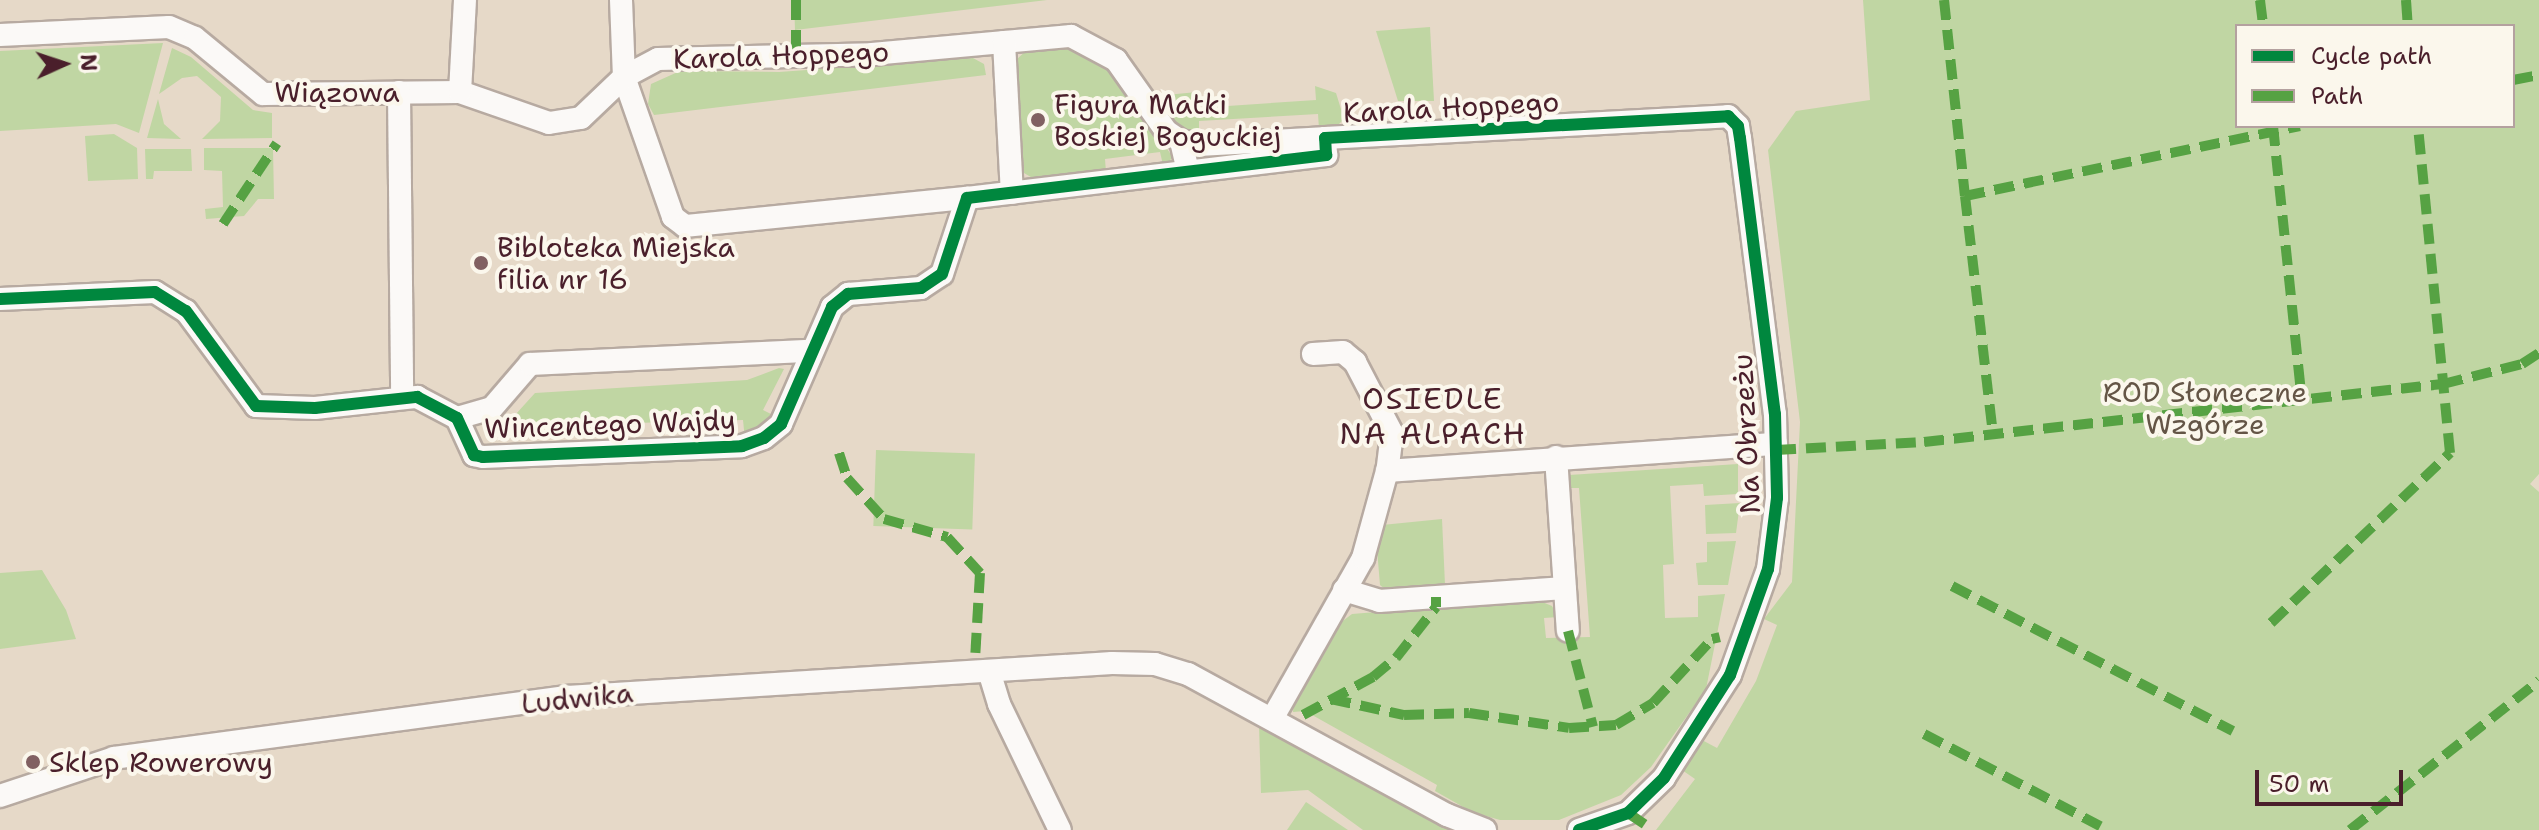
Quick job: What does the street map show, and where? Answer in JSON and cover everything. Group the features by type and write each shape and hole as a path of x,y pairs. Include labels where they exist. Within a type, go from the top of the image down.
{"street":[{"path":"460,92 465,0"},
{"path":"621,0 624,77 673,217 685,226 1012,193 1004,42"},
{"name":"Wiązowa","path":"0,35 169,27 195,38 263,94 460,92 529,119 570,122 591,112 624,77"},
{"name":"Karola Hoppego","path":"624,77 668,58 872,54 1071,36 1096,45 1116,60 1166,131 1181,141 1200,145 1720,116"},
{"path":"399,92 402,397"},
{"name":"Na Obrzeżu","path":"1579,830 1628,813 1664,778 1730,675 1754,621 1768,569 1777,498 1776,444 1740,138 1733,119 1720,116"},
{"name":"Karola Hoppego","path":"1012,193 1326,155 1325,138"},
{"path":"1181,141 1188,171"},
{"name":"Wincentego Wajdy","path":"0,299 155,292 186,311 256,406 315,408 402,397 428,400 457,418 474,455 483,457 742,446 764,438 781,424 805,376 810,351 832,307 848,294 933,284 942,274 967,198"},
{"name":"Wincentego Wajdy","path":"457,418 492,408 530,364 810,351"},
{"path":"1272,719 1363,558 1387,471 1392,433 1355,362 1343,352 1313,354"},
{"path":"1387,471 1776,444"},
{"path":"1556,457 1568,631"},
{"path":"1344,590 1379,601 1565,588"},
{"path":"1060,830 999,704 989,671 1155,664 1188,674 1447,815 1485,830"},
{"name":"Ludwika","path":"0,796 114,758 567,697 989,671"}],"green space":[{"path":"794,0 1047,0 795,30"},
{"name":"ROD Słoneczne Wzgórze","path":"1863,0 2539,0 2539,474 2530,484 2539,492 2539,830 1656,830 1695,779 1682,770 1702,740 1717,748 1756,681 1777,625 1764,619 1792,582 1800,422 1768,150 1796,111 1870,100"},
{"path":"1430,27 1434,101 1398,101 1376,31"},
{"path":"163,43 139,133 116,124 0,131 0,51"},
{"path":"1066,45 1112,69 1172,156 1169,164 1163,165 1160,152 1105,159 1106,172 1036,180 1024,173 1016,60 1028,49"},
{"path":"172,48 191,57 253,110 272,113 272,138 202,139 220,121 221,97 197,76 182,78 159,94"},
{"path":"973,58 984,64 986,75 654,115 648,104 651,84 680,71 779,72"},
{"path":"1315,86 1336,93 1344,119 1336,127 1319,129 1318,114 1199,121 1199,136 1176,128 1159,104 1166,95 1197,92 1198,108 1316,100"},
{"path":"158,99 164,124 181,139 147,138"},
{"path":"114,134 137,148 138,179 88,181 85,136"},
{"path":"204,148 273,148 274,199 258,199 244,216 206,219 205,209 223,207 222,171 204,170"},
{"path":"145,149 191,149 192,171 154,171 153,179 146,179"},
{"path":"784,369 763,410 777,417 745,440 743,420 485,427 494,415 506,425 535,393 747,380"},
{"path":"876,450 975,453 972,529 873,526"},
{"path":"1738,464 1738,494 1704,496 1703,484 1670,486 1674,564 1663,565 1665,618 1698,617 1698,596 1725,594 1706,689 1651,767 1621,795 1559,820 1500,820 1472,812 1435,791 1437,785 1305,711 1293,712 1294,700 1336,626 1352,614 1535,599 1552,606 1558,617 1544,618 1546,638 1590,637 1579,488 1566,488 1569,475"},
{"path":"1740,503 1736,533 1706,534 1705,505"},
{"path":"1442,519 1445,585 1386,590 1380,585 1376,537 1382,525"},
{"path":"1736,541 1728,585 1698,585 1696,563 1707,562 1707,542"},
{"path":"42,570 66,610 76,639 0,649 0,573"},
{"path":"1259,725 1455,830 1363,830 1308,790 1261,793"},
{"path":"1306,802 1348,830 1287,830"}],"marked path":[{"path":"796,0 796,56"},
{"path":"1944,0 1965,196 2290,128"},
{"path":"2260,0 2263,24"},
{"path":"2406,0 2408,24"},
{"path":"2515,80 2539,75"},
{"path":"2273,128 2302,400"},
{"path":"2271,623 2450,453 2418,128"},
{"path":"223,224 277,143"},
{"path":"1965,196 1993,434"},
{"path":"1776,450 1924,442 2443,384 2522,364 2539,353"},
{"path":"839,453 847,478 884,519 947,537 980,573 975,659"},
{"path":"1952,586 2233,731"},
{"path":"1303,715 1373,677 1396,658 1436,607 1436,597"},
{"path":"1568,631 1593,727"},
{"path":"1331,699 1404,715 1469,713 1569,728 1616,725 1653,703 1712,639 1720,637"},
{"path":"2350,830 2539,681"},
{"path":"1924,734 2100,826"},
{"path":"1628,813 1653,830"}],"cycle path":[{"path":"0,299 155,292 186,311 256,406 315,408 417,397 457,418 474,455 483,457 742,446 764,438 781,424 832,307 848,294 921,288 942,274 967,198 1326,155 1325,138 1728,116 1738,126 1740,138 1775,414 1777,498 1768,569 1730,675 1664,778 1628,813 1579,830"}],"place":[{"name":"Figura Matki Boskiej Boguckiej","path":"1038,120"},
{"name":"Bibloteka Miejska filia nr 16","path":"481,263"},
{"name":"Sklep Rowerowy","path":"33,762"}],"district":[{"name":"OSIEDLE NA ALPACH","path":"1433,416"}]}
